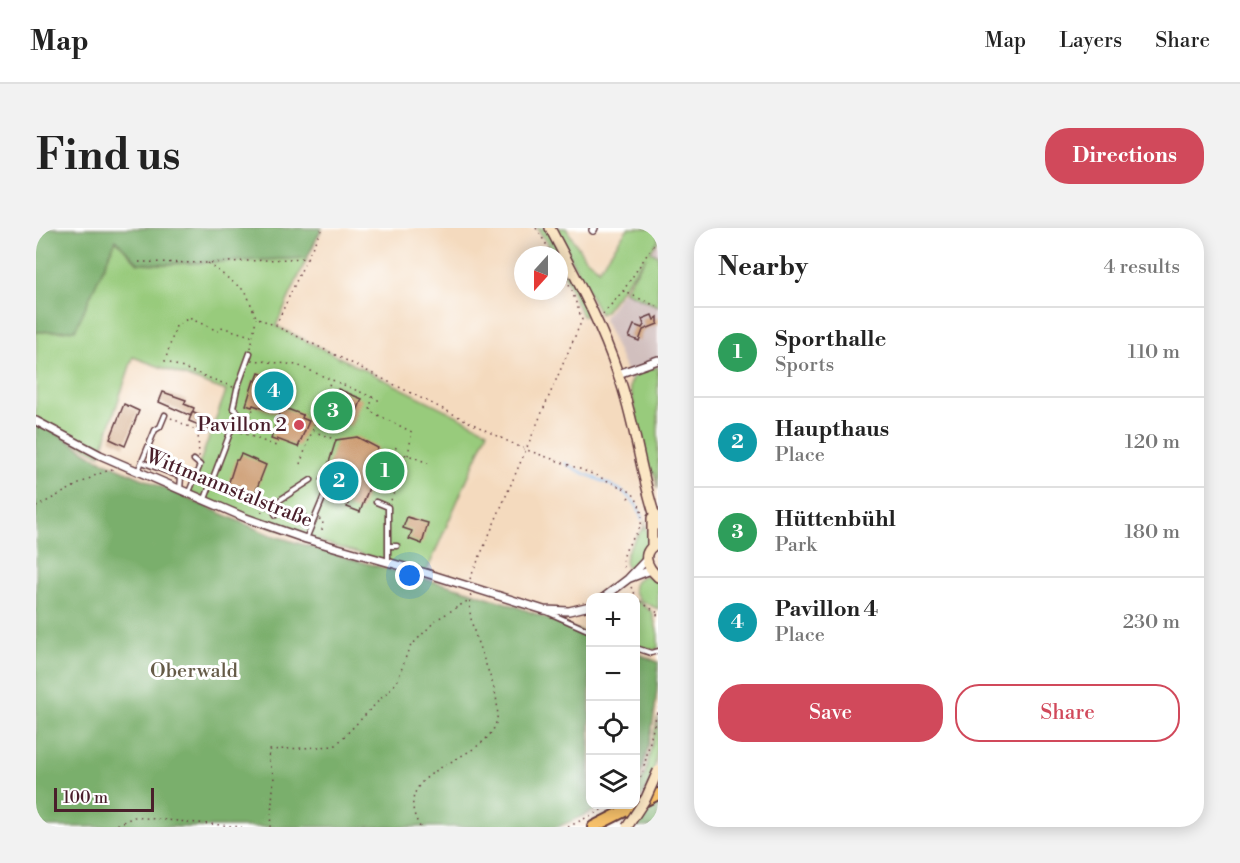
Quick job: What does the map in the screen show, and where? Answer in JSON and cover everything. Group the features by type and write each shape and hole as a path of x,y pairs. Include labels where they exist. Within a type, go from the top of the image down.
{"main road":[{"path":"593,827 658,794"}],"street":[{"path":"550,228 597,319 618,374 658,525"},
{"path":"618,374 658,360"},
{"name":"Wittmannstalstraße","path":"36,421 82,446 246,518 544,610 569,611 586,607"},
{"path":"609,593 628,579 646,560 646,555 655,544 652,508"},
{"path":"628,579 655,574 646,560"},
{"path":"627,827 646,798 658,771"}],"lane":[{"path":"205,499 238,412 233,408 250,353"},
{"path":"138,471 155,430 160,427 165,415"},
{"path":"189,492 200,465 194,460"},
{"path":"142,462 181,477 180,489"},
{"path":"276,514 273,510 275,503 311,480"},
{"path":"306,538 326,491"},
{"path":"376,502 388,507 388,562"},
{"path":"389,546 397,546"},
{"path":"544,610 586,629"},
{"path":"640,649 651,653 658,651"}],"path":[{"path":"276,325 322,228"},
{"path":"536,228 547,246"},
{"path":"582,320 597,319 606,312 623,291 658,238"},
{"path":"139,262 208,263 307,258"},
{"path":"208,263 246,292 256,317 250,353"},
{"path":"420,827 414,809 415,795 420,784 429,774 485,741 494,729 498,715 493,686 471,621 470,586 582,320 568,283"},
{"path":"623,291 658,307"},
{"path":"256,317 527,449 596,475 632,493 641,508 644,520 641,529 622,557 628,579 639,601 658,613 658,619"},
{"path":"237,389 165,361 176,326 189,318 218,331 221,327 254,337"},
{"path":"248,359 297,365 380,401"},
{"path":"300,464 331,380"},
{"path":"372,397 370,411 412,432 408,455 388,507"},
{"path":"238,412 250,416 254,406"},
{"path":"165,415 198,431 200,465"},
{"path":"232,429 276,446 279,440"},
{"path":"313,430 336,440"},
{"path":"396,447 394,454 408,455 428,463"},
{"path":"416,458 419,454"},
{"path":"36,507 96,475 124,465"},
{"path":"593,480 596,475"},
{"path":"209,486 260,505 275,503 323,521 322,531"},
{"path":"628,498 632,493"},
{"path":"261,512 266,510 269,502"},
{"path":"636,536 643,534"},
{"path":"270,827 274,777 268,758 270,750 335,746 396,682 409,648 436,620 469,600"},
{"path":"640,779 658,708"},
{"path":"568,827 603,809"},
{"path":"112,827 134,818 242,827"}],"shaded area":[{"path":"658,243 658,439 655,437 603,318"}],"green space":[{"path":"36,228 322,228 307,258 138,263 116,240 75,330 36,332"},
{"path":"537,228 550,228 558,246 549,246"},
{"path":"554,228 566,228 584,257 599,269 628,228 658,228 658,241 650,252 658,255 658,306 624,291 646,257 605,311 600,314 568,254 568,246 564,246"},
{"path":"116,240 138,263 307,258 276,326 488,431 426,573 271,527 189,492 226,391 133,357 100,455 36,421 36,332 63,331 96,282"},
{"path":"568,267 590,315 582,316 568,283"},
{"path":"658,367 658,489 654,472 652,473 645,457 630,387 636,375"},
{"name":"Oberwald","path":"36,421 98,459 268,534 462,589 515,606 586,633 586,809 598,809 558,827 36,827"},
{"path":"645,521 649,542 639,561 629,570 625,559 633,541 645,526"},
{"path":"646,575 658,581 658,609 641,601 640,593 634,592 636,581"},
{"path":"640,603 652,612 658,634 658,649 650,650 640,646"},
{"path":"640,655 658,662 653,724 640,774"},
{"path":"658,717 657,752 653,774 640,797 640,784 645,774"},
{"path":"658,799 658,827 632,827 648,805"}],"building":[{"path":"652,315 654,320 658,317 658,324 643,330 639,341 629,337 634,325 642,328 644,325 642,319"},
{"path":"259,373 278,380 277,383 284,385 277,405 303,415 302,418 309,421 298,447 271,439 279,414 253,405 252,407 246,405 254,380 256,381"},
{"path":"338,389 362,399 351,426 327,416"},
{"path":"163,392 186,400 184,404 194,408 191,416 159,402"},
{"path":"124,404 139,411 125,446 110,439"},
{"path":"192,412 211,422 207,432 197,428 199,425 189,421"},
{"path":"357,437 378,448 375,454 398,462 388,486 377,482 375,487 370,485 360,512 347,507 352,493 330,485 328,488 325,482 320,480 325,468 327,469 336,440"},
{"path":"241,454 266,465 255,493 228,485 236,460"},
{"path":"407,517 428,523 422,544 409,539 412,531 403,528"}],"waterway":[{"path":"565,463 631,498 638,507 642,519"}],"place":[{"name":"Pavillon 4","path":"274,391"},
{"name":"Hüttenbühl","path":"333,411"},
{"name":"Pavillon 2","path":"299,425"},
{"name":"Sporthalle","path":"385,471"},
{"name":"Haupthaus","path":"339,481"}]}
